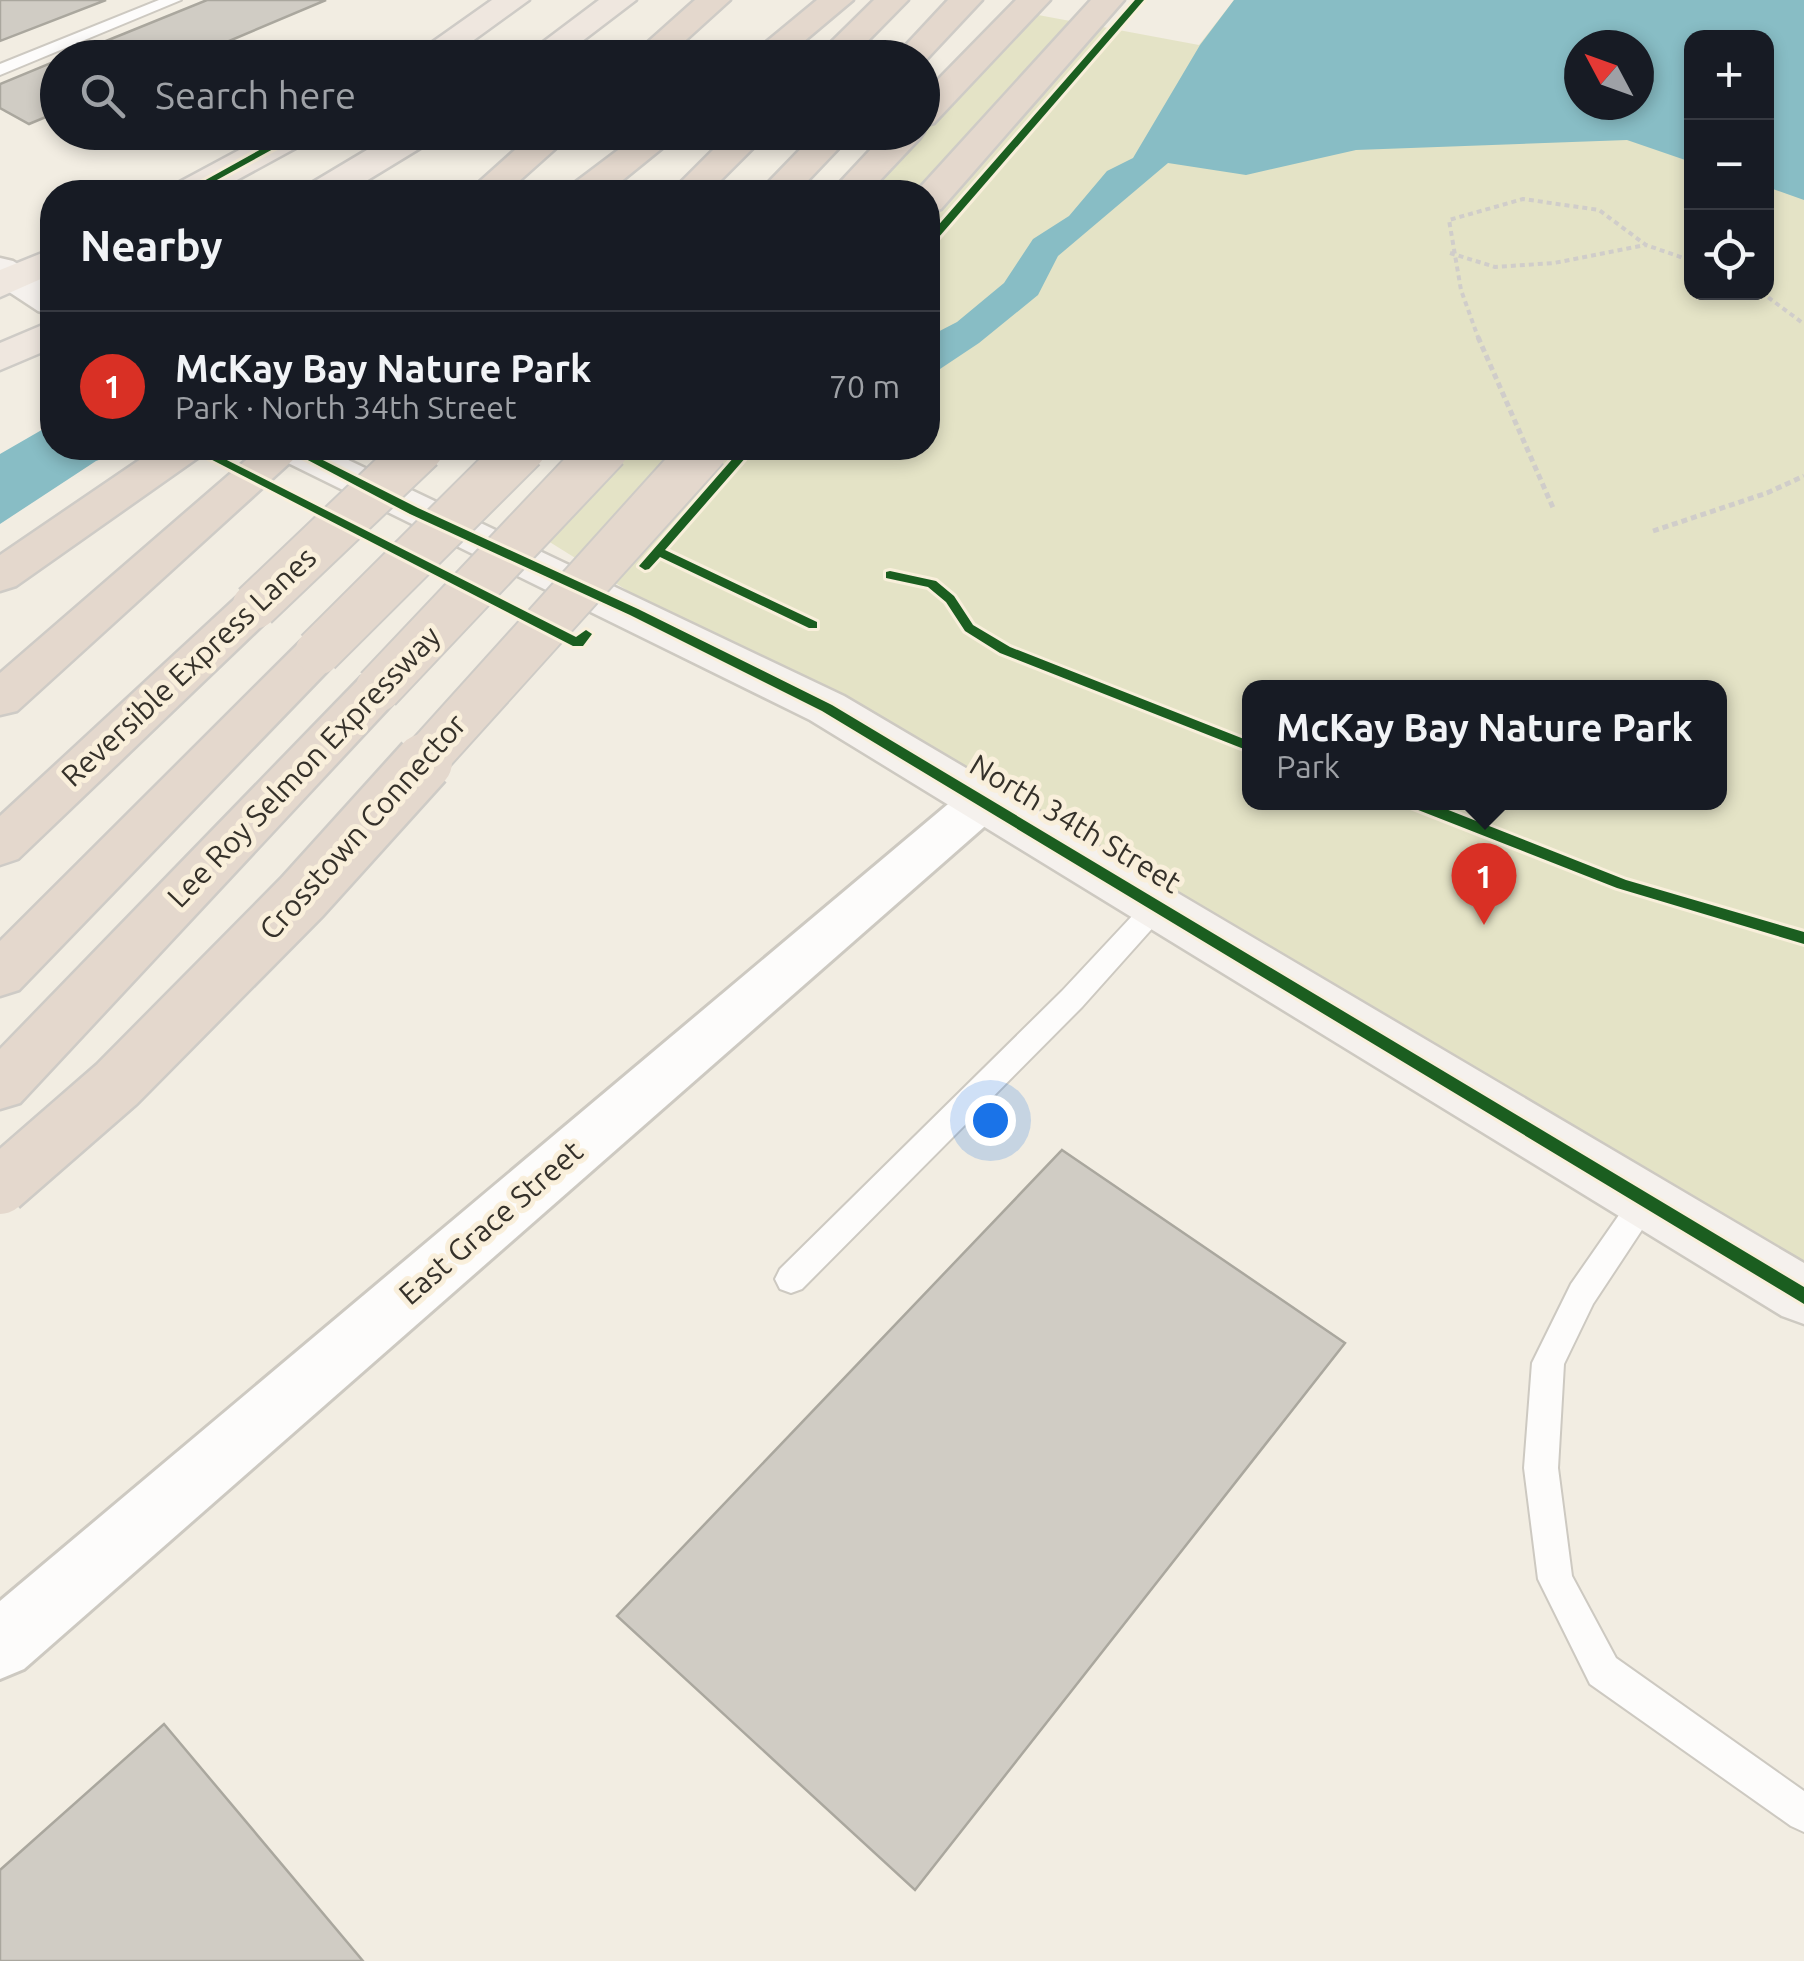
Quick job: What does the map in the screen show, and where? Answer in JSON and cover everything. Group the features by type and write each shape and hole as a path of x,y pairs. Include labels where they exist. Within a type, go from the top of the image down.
{"highway":[{"path":"667,40 714,0"},
{"path":"754,40 799,0"},
{"path":"785,40 837,0"},
{"path":"850,40 892,0"},
{"path":"927,40 966,0"},
{"path":"940,97 1034,0"},
{"path":"940,188 1108,0"},
{"path":"500,180 536,150"},
{"path":"596,180 629,150"},
{"path":"599,180 640,150"},
{"path":"702,180 733,150"},
{"path":"789,180 818,150"},
{"path":"860,180 889,150"},
{"path":"0,576 168,460"},
{"path":"0,699 274,460"},
{"name":"Reversible Express Lanes","path":"0,846 408,460"},
{"path":"0,975 511,460"},
{"name":"Lee Roy Selmon Expressway","path":"0,1086 595,460"},
{"name":"Crosstown Connector","path":"0,1186 117,1084 302,897 695,460"}],"main road":[{"path":"453,40 513,0"},
{"path":"563,40 620,0"},
{"path":"211,180 267,150"},
{"path":"342,180 393,150"},
{"path":"5,277 40,264"},
{"path":"0,358 40,339"}],"street":[{"path":"5,277 40,296"},
{"name":"North 34th Street","path":"312,460 634,612 826,708 1804,1296"},
{"name":"East Grace Street","path":"0,1645 982,801"}],"lane":[{"path":"74,40 173,0"},
{"path":"0,70 40,54"},
{"path":"791,1278 1072,999 1157,906"},
{"path":"1646,1200 1582,1294 1548,1363 1541,1468 1555,1579 1604,1671 1804,1813"}],"path":[{"path":"1554,510 1473,321 1450,253 1449,220 1523,199 1598,210 1646,245 1684,258"},
{"path":"1450,253 1495,267 1554,263 1646,245"},
{"path":"1772,300 1804,324"},
{"path":"1653,532 1766,494 1804,476"}],"green space":[{"path":"1234,0 1804,0 1804,1324 524,526 589,460 940,460 940,180 861,180 890,150 940,150 940,98 1022,12 1199,45"}],"water":[{"path":"1234,0 1804,0 1804,200 1774,189 1774,30 1684,30 1684,160 1627,140 1356,150 1246,175 1168,163 1058,256 1038,295 940,369 940,331 957,322 1004,283 1033,239 1069,216 1107,171 1133,158 1200,45"},
{"path":"40,431 40,460 99,460 0,524 0,454"}],"building":[{"path":"0,0 106,0 0,41"},
{"path":"207,0 326,0 232,40 108,40"},
{"path":"40,67 40,119 29,124 0,108 0,84"},
{"path":"1062,1150 1345,1343 915,1890 617,1616"},
{"path":"164,1724 363,1961 0,1961 0,1870"}],"cycle path":[{"path":"940,229 1140,0"},
{"path":"211,180 267,150"},
{"path":"219,460 578,643 586,634"},
{"path":"314,460 827,708 1804,1296"},
{"path":"645,566 738,460"},
{"path":"657,551 813,625"},
{"path":"890,575 932,584 950,599 969,628 1005,650 1242,743"},
{"path":"1433,810 1622,884 1804,938"}],"place":[{"name":"McKay Bay Nature Park","path":"1484,925"}]}
